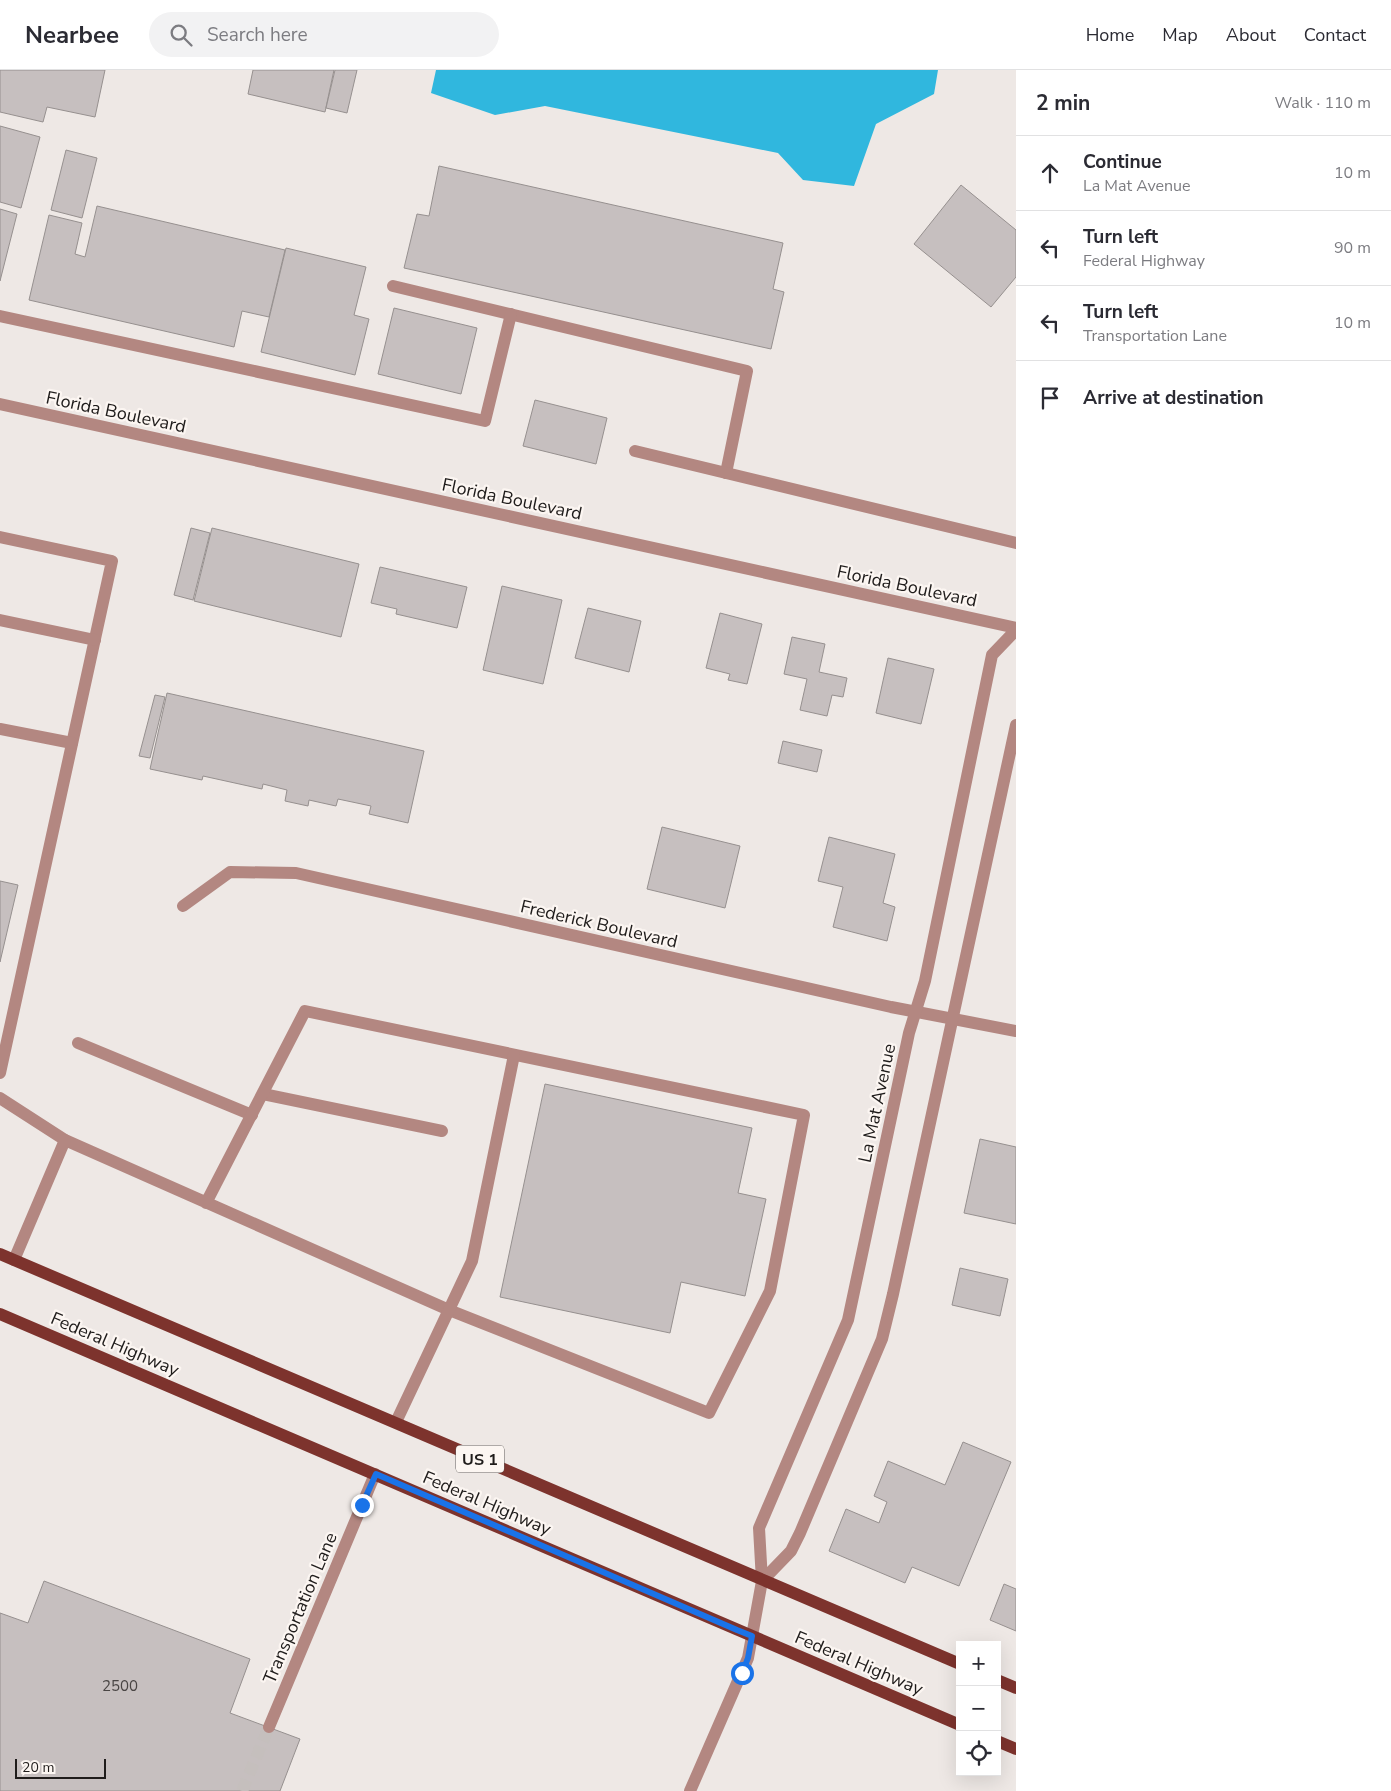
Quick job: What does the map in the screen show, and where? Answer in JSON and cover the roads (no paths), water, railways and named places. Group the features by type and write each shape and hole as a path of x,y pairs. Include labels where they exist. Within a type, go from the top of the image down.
{"main road":[{"name":"US 1","path":"0,1254 956,1662"},
{"name":"Federal Highway","path":"0,1314 956,1723"},
{"path":"1001,1682 1016,1688"},
{"path":"1001,1743 1016,1749"}],"street":[{"path":"393,286 747,371 726,473"},
{"path":"0,316 485,421 511,314"},
{"name":"Florida Boulevard","path":"0,404 1016,629"},
{"path":"635,451 1016,543"},
{"path":"0,537 112,561 0,1073"},
{"path":"0,620 95,640"},
{"name":"La Mat Avenue","path":"690,1791 748,1658 762,1580 760,1528 848,1320 909,1033 925,981 992,655 1016,629"},
{"path":"762,1580 792,1551 882,1339 1016,725"},
{"path":"0,729 72,743"},
{"name":"Frederick Boulevard","path":"183,906 230,872 296,873 550,931 1016,1032"},
{"path":"0,1098 65,1140 206,1203 448,1310 709,1413 770,1291 804,1115 305,1011 206,1203"},
{"path":"78,1043 252,1115"},
{"path":"396,1422 472,1261 514,1054"},
{"path":"263,1094 442,1131"},
{"path":"14,1260 65,1140"},
{"name":"Transportation Lane","path":"269,1728 376,1474"}],"water":[{"path":"436,70 938,70 934,94 876,124 854,186 803,180 778,153 545,106 495,115 431,93"}],"tunnel":[{"path":"242,1791 269,1727"}]}
